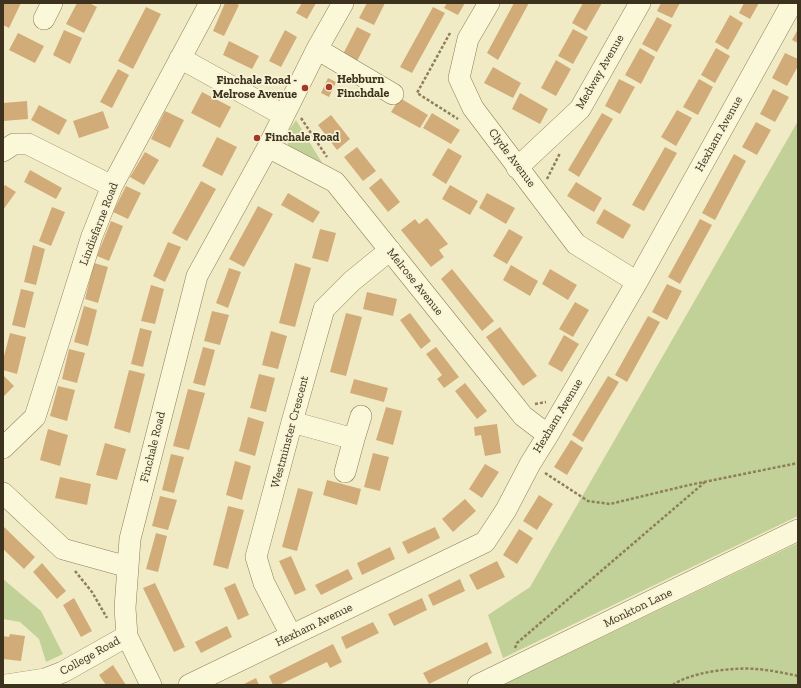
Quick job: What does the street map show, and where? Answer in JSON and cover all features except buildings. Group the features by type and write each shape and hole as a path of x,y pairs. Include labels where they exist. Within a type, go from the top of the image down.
{"street":[{"name":"Finchale Road","path":"151,685 120,640 130,539 197,276 268,146 287,107 343,3"},
{"name":"Clyde Avenue","path":"489,3 468,39 459,78 473,108 576,244 637,282"},
{"name":"Medway Avenue","path":"517,168 580,109 640,3"},
{"name":"Hexham Avenue","path":"189,685 485,542 506,510 530,464 637,282 792,3"},
{"name":"Lindisfarne Road","path":"3,448 35,417 92,236 112,186 180,58 206,5"},
{"path":"317,50 393,94"},
{"path":"180,58 287,107"},
{"path":"3,151 14,144 28,144 112,186"},
{"name":"Melrose Avenue","path":"268,146 335,182 523,416 548,435"},
{"name":"Westminster Crescent","path":"291,636 264,583 256,557 324,309 352,281 390,250"},
{"path":"345,472 361,416"},
{"path":"292,422 354,439"},
{"path":"3,493 63,548 128,567"},
{"name":"Monkton Lane","path":"478,685 798,530"},
{"name":"College Road","path":"6,685 45,679 63,672 120,640"}],"path":[{"path":"287,107 299,115 338,175 335,182"},
{"path":"515,406 569,399"},
{"path":"530,464 588,501 610,504 705,481 798,463"},
{"path":"514,650 517,644 705,481"},
{"path":"63,548 66,560 92,592 120,640"},
{"path":"672,685 679,680 714,671 755,669 798,676"}],"green space":[{"path":"296,120 327,171 289,147 285,136"},
{"path":"798,121 798,516 503,658 488,615 530,587"},
{"path":"798,543 798,685 503,685"},
{"path":"3,579 41,611 63,654 46,662 39,639 20,622 3,619"}],"place":[{"name":"Hebburn Finchdale","path":"329,87"},
{"name":"Finchale Road - Melrose Avenue","path":"305,88"},
{"name":"Finchale Road","path":"257,138"}]}
